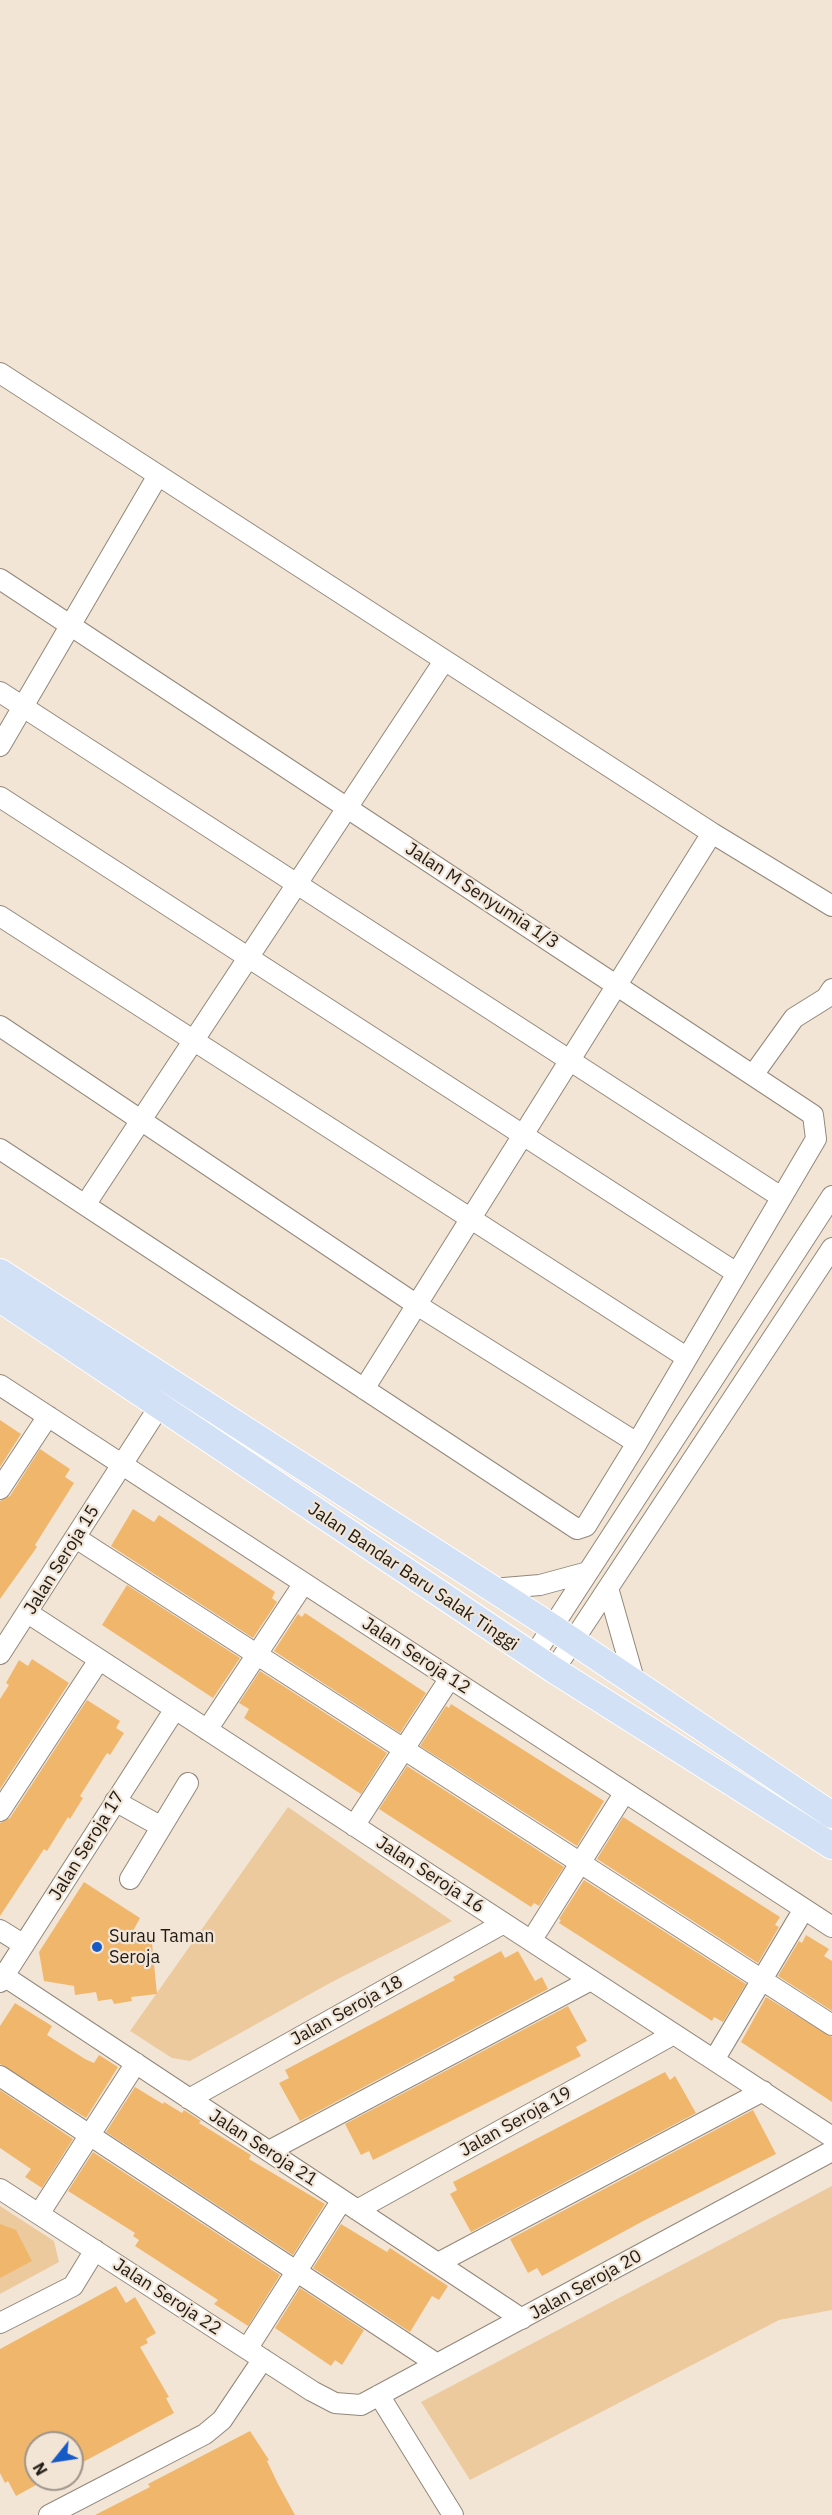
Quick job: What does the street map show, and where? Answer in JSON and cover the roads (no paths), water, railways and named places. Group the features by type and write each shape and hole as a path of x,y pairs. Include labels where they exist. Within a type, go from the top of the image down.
{"main road":[{"name":"Jalan Bandar Baru Salak Tinggi","path":"0,1272 552,1627 832,1815"},
{"name":"Jalan Bandar Baru Salak Tinggi","path":"0,1299 543,1663 832,1846"}],"street":[{"path":"0,373 712,833 832,906"},
{"path":"0,746 158,477"},
{"name":"Jalan M Senyumia 1/3","path":"0,579 813,1115 816,1139 586,1526 577,1529 364,1389"},
{"path":"85,1205 444,661"},
{"path":"0,692 781,1197"},
{"path":"0,797 735,1272"},
{"path":"0,1149 364,1389 712,833"},
{"path":"0,916 686,1357"},
{"path":"753,1075 794,1018 826,998 832,989"},
{"path":"0,1026 417,1305 637,1443"},
{"path":"543,1663 552,1627 832,1196"},
{"path":"543,1663 573,1641 832,1248"},
{"name":"Jalan Seroja 12","path":"0,1385 832,1927"},
{"name":"Jalan Seroja 15","path":"0,1654 159,1407"},
{"path":"0,1489 48,1416"},
{"path":"76,1538 832,2025"},
{"path":"492,1589 540,1585 588,1572"},
{"path":"207,1730 304,1583"},
{"path":"608,1588 635,1683"},
{"name":"Jalan Seroja 16","path":"28,1613 832,2137"},
{"path":"0,1811 99,1660"},
{"path":"354,1826 450,1678"},
{"name":"Jalan Seroja 17","path":"2,1979 175,1709"},
{"path":"130,1879 188,1783"},
{"path":"531,1941 625,1792"},
{"path":"115,1801 160,1826"},
{"path":"714,2060 804,1909"},
{"name":"Jalan Seroja 18","path":"189,2099 504,1923"},
{"path":"0,1930 24,1945"},
{"name":"Jalan Seroja 21","path":"2,1979 136,2063 522,2319"},
{"path":"269,2151 591,1980"},
{"name":"Jalan Seroja 19","path":"350,2205 674,2034"},
{"path":"39,2214 136,2063"},
{"path":"0,2076 437,2364"},
{"path":"438,2264 763,2091"},
{"name":"Jalan Seroja 20","path":"335,2403 361,2405 832,2151"},
{"name":"Jalan Seroja 22","path":"0,2189 335,2403"},
{"path":"49,2515 206,2434 222,2420 297,2271 350,2205"},
{"path":"0,2323 73,2286 95,2250"},
{"path":"379,2395 453,2515"}],"place":[{"name":"Surau Taman Seroja","path":"97,1947"}]}
